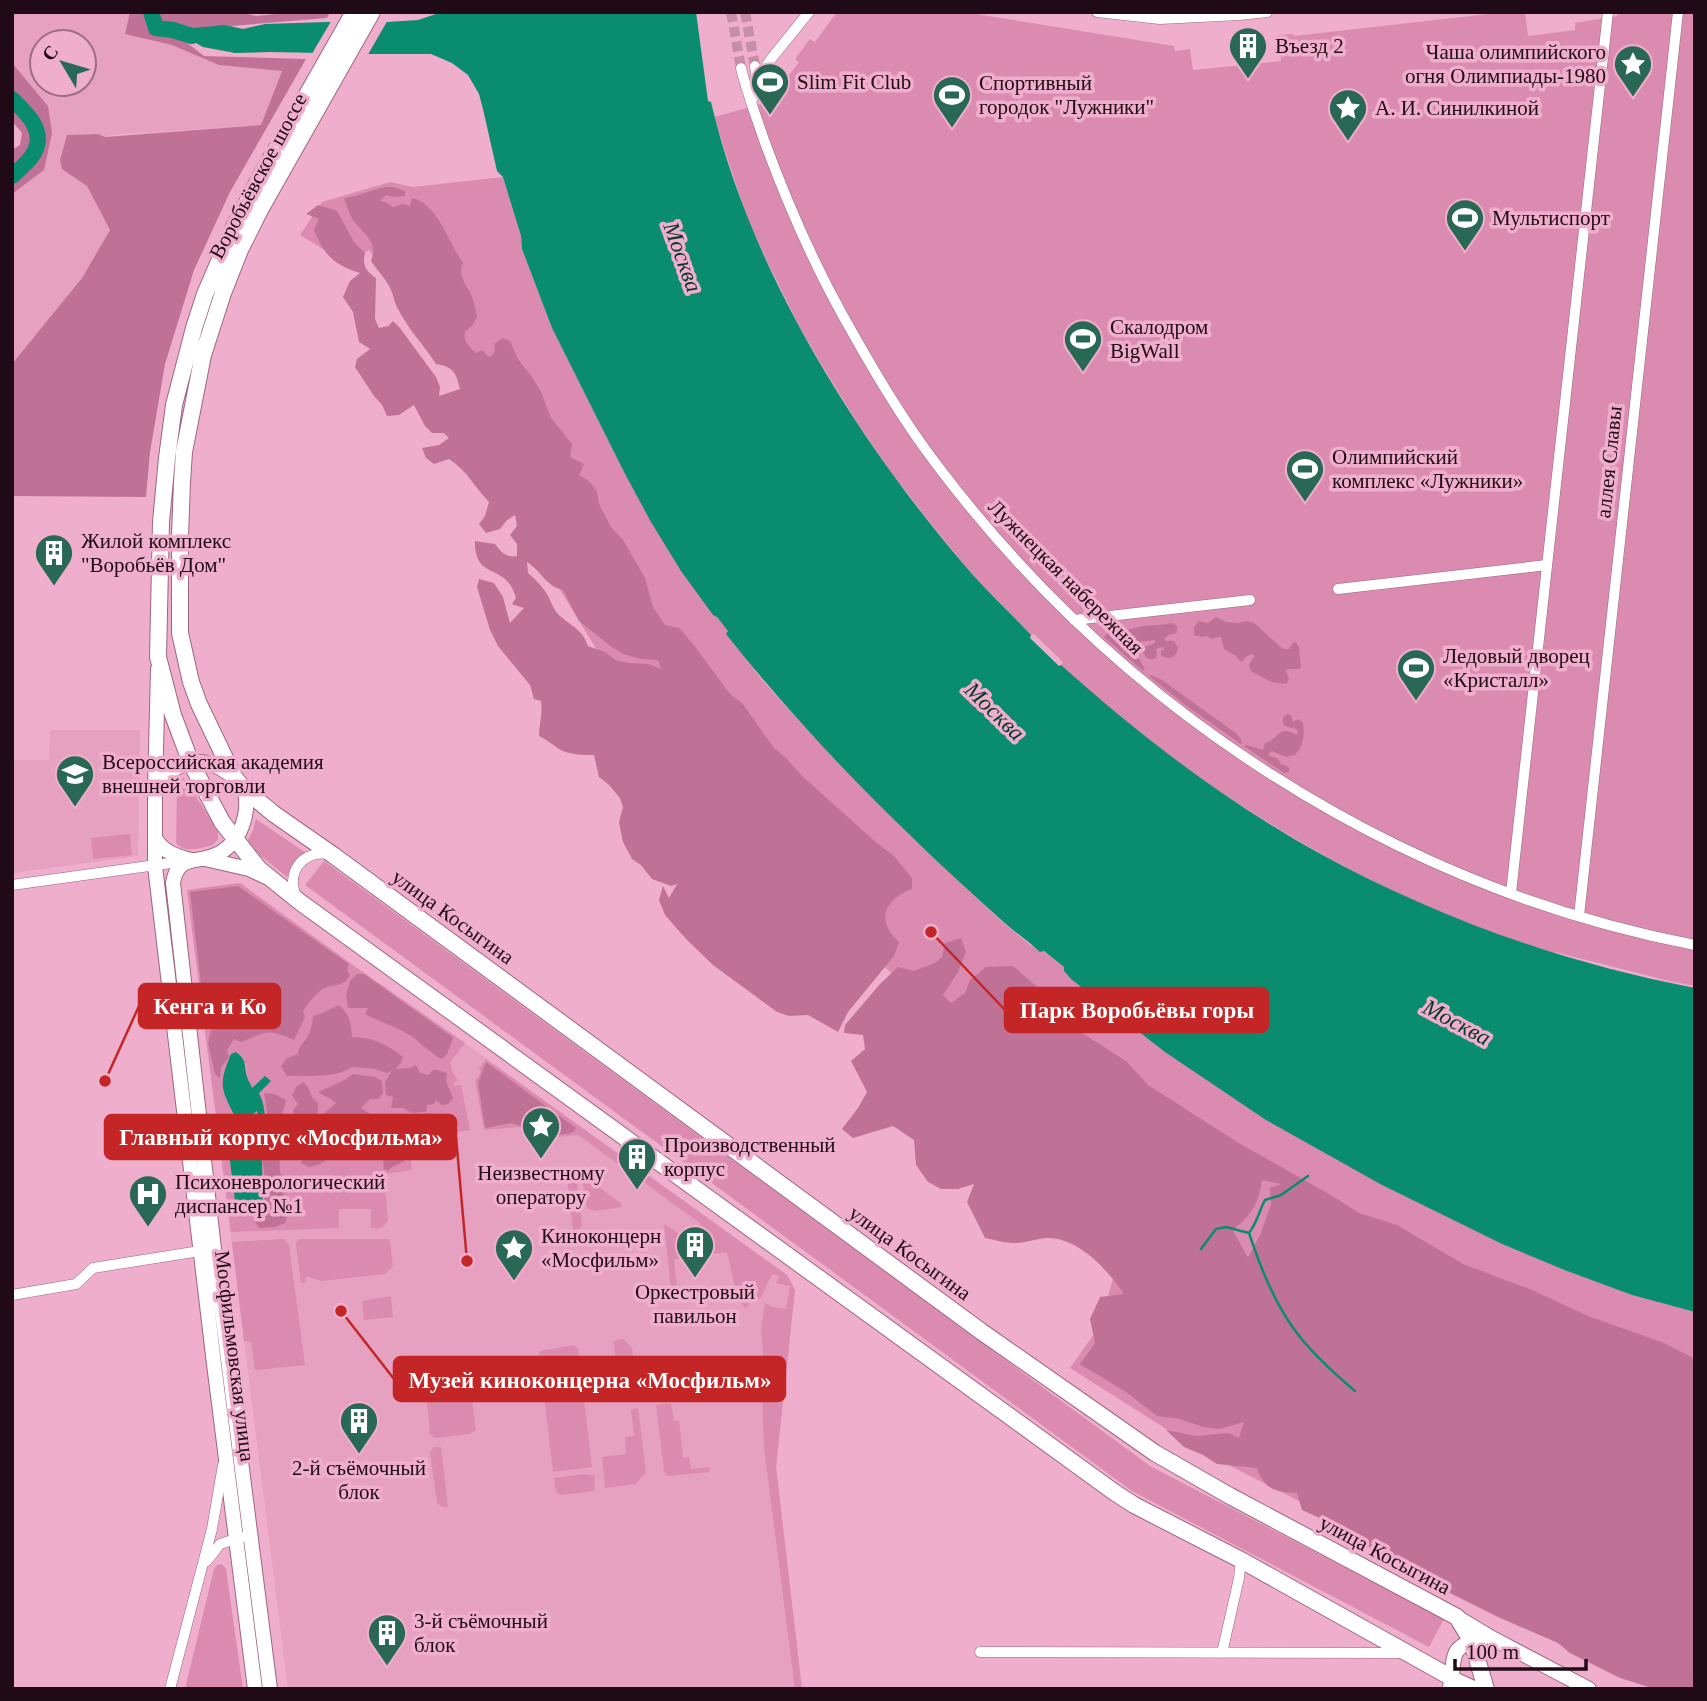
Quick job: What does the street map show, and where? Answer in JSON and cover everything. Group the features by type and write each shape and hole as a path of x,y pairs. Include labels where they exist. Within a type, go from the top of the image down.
{"main road":[{"name":"Воробьёвское шоссе","path":"159,613 161,522 174,405 205,294 234,227 279,142 354,12"},
{"name":"Воробьёвское шоссе","path":"184,652 179,618 184,452 212,322 240,250 261,208 372,12"},
{"path":"159,613 164,626 169,628 175,625 179,618"},
{"name":"Мосфильмовская улица","path":"159,613 155,866 243,1537 255,1689"},
{"name":"улица Косыгина","path":"184,652 199,704 239,784"},
{"path":"158,657 173,715 191,763 222,821 249,858 271,880 1114,1492 1407,1653 1452,1683 1476,1689"},
{"path":"155,789 169,771 191,763"},
{"name":"улица Косыгина","path":"191,763 213,765 274,814 982,1332 1155,1453 1457,1617 1492,1639 1589,1689"},
{"path":"197,859 220,853 235,839 245,816 246,798 239,784"},
{"path":"155,838 166,851 249,869 271,880"},
{"name":"Мосфильмовская улица","path":"197,859 182,865 177,870 173,883 225,1447 270,1689"},
{"path":"1457,1617 1472,1642 1486,1689"},
{"path":"1452,1683 1452,1661 1457,1648 1463,1644 1492,1639"}],"street":[{"path":"752,104 757,80 809,12"},
{"path":"1097,12 1178,19 1267,12"},
{"path":"1511,893 1608,12"},
{"name":"аллея Славы","path":"1579,916 1678,12"},
{"path":"755,66 757,80"},
{"name":"Лужнецкая набережная","path":"741,68 788,203 821,275 884,388 934,462 972,511 1074,620 1167,701 1276,778 1332,811 1419,855 1511,893 1579,916 1695,945"},
{"path":"1338,589 1547,565"},
{"path":"1074,620 1250,600"},
{"path":"300,902 293,885 298,866 314,855 333,855"},
{"path":"12,885 197,859"},
{"path":"12,1294 76,1284 93,1268 207,1250"},
{"path":"170,1689 218,1503 225,1447"},
{"path":"204,1564 220,1544 243,1537"},
{"path":"1222,1653 1240,1578 1241,1560"},
{"path":"980,1652 1407,1653"}],"shaded area":[{"path":"12,12 130,12 126,34 172,45 219,65 282,70 261,125 105,137 98,134 67,135 60,160 62,168 87,186 110,230 82,278 12,364 12,194 43,170 48,106 41,98 98,98 98,28 28,28 28,82 12,63"},
{"path":"130,12 240,12 256,16 330,12 327,18 172,31 204,56 306,59 230,192 194,270 165,364 150,452 146,497 12,496 12,364 82,278 110,230 87,186 62,169 60,160 67,135 98,134 105,137 261,125 282,71 219,65 172,45 125,34"},
{"name":"Олимпийский комплекс «Лужники»","path":"837,12 964,12 1174,46 1175,51 1190,49 1193,70 1281,61 1278,35 1294,36 1525,12 1528,36 1575,30 1575,23 1617,16 1618,12 1695,12 1695,986 1554,953 1471,925 1392,891 1341,865 1242,806 1147,739 1061,665 1063,662 1034,634 1031,635 973,575 893,475 858,424 799,326 747,218 714,117 769,102 799,62 795,59 810,39 815,42"},
{"path":"12,63 28,82 28,98 41,98 48,106 52,133 44,170 12,194 12,150 20,145 22,133 12,121"},
{"path":"503,177 521,236 522,249 552,328 624,472 729,632 727,634 762,680 902,828 1000,920 1030,945 1064,967 1064,971 1382,1185 1502,1244 1567,1271 1632,1295 1695,1312 1695,1689 1487,1597 1201,1451 1070,1368 1099,1327 1117,1265 926,1005 821,908 600,655 472,446 465,386 369,250 347,264 300,235 322,202 390,182 413,187"},
{"path":"385,187 405,191 405,196 386,195 380,201 393,207 403,204 410,206 412,198 429,208 442,225 463,262 462,276 475,305 477,316 473,325 465,332 467,344 476,353 482,350 489,357 494,354 495,343 503,338 510,341 518,359 541,392 551,418 572,444 570,457 584,464 579,475 590,482 597,492 599,504 645,578 653,607 665,625 679,628 730,694 742,703 774,748 894,856 912,878 912,889 895,899 887,909 886,921 889,930 899,942 894,956 848,1012 838,1032 808,1015 789,1016 777,1012 713,965 686,939 665,915 659,900 663,886 669,898 677,884 671,886 652,879 641,865 632,859 623,842 619,822 623,807 620,798 599,777 594,755 567,752 539,736 541,701 534,699 530,685 498,646 490,630 477,587 479,579 494,583 503,597 510,623 524,608 512,604 516,598 511,587 505,579 485,567 476,554 475,541 495,544 504,554 517,556 517,544 510,535 517,526 515,515 500,529 486,533 479,524 485,516 489,502 455,463 449,459 434,464 426,458 422,448 439,445 449,438 444,433 432,433 425,426 414,405 399,415 387,416 355,367 357,359 370,349 359,342 353,312 343,297 350,281 360,273 331,258 314,230 319,219 306,214 318,205 337,211 354,242 365,253 366,268 376,278 375,319 379,328 388,326 393,321 400,328 436,377 440,387 439,396 460,389 453,372 436,364 402,316 388,285 371,261 373,248 369,238 349,212 344,198","holes":["527,562 548,582 563,590 579,621 623,654 658,660 661,669 648,664 615,660 605,652 588,646 579,631 558,614 545,591 528,573"]},
{"path":"1216,617 1227,622 1254,623 1283,649 1289,649 1296,642 1301,667 1287,669 1289,679 1286,684 1271,682 1251,671 1249,665 1253,654 1241,662 1224,649 1221,637 1212,639 1194,635 1194,627 1199,621 1208,623"},
{"path":"1172,623 1177,626 1177,633 1164,639 1174,641 1178,648 1172,658 1161,655 1161,651 1165,649 1162,647 1156,649 1155,658 1147,658 1143,653 1145,647 1155,643 1155,640 1118,644 1139,659 1145,669 1143,671 1104,637 1109,631"},
{"path":"1149,676 1237,734 1241,744 1188,707"},
{"path":"1287,714 1291,715 1293,722 1298,719 1303,723 1304,732 1302,744 1295,755 1286,757 1272,751 1268,754 1289,767 1289,772 1284,773 1244,746 1263,750 1265,743 1281,732 1297,735 1296,729 1283,724 1283,718"},
{"name":"Всероссийская академия внешней торговли","path":"50,730 140,730 138,856 12,873 12,760 49,760"},
{"path":"184,778 218,831 218,839 213,845 188,849 176,843 177,784"},
{"path":"256,819 306,853 287,877 247,842"},
{"path":"130,834 132,855 93,859 91,838"},
{"path":"324,861 1150,1466 1444,1619 1429,1647 1132,1491 305,885"},
{"name":"Киноконцерн «Мосфильм»","path":"240,883 787,1275 795,1290 776,1467 802,1689 288,1689 187,890"},
{"path":"240,883 465,1043 452,1059 451,1066 458,1081 454,1082 454,1086 461,1085 470,1130 435,1136 430,1142 409,1144 412,1170 384,1174 388,1220 383,1226 371,1228 371,1209 339,1209 339,1228 231,1232 187,890","holes":["239,1054 246,1064 247,1076 242,1063","248,1079 265,1132 254,1151 236,1208 238,1132 241,1145 253,1145 259,1125"]},
{"path":"238,886 349,964 347,970 350,975 343,983 327,987 314,997 303,1011 305,1017 294,1040 272,1033 241,1042 234,1039 227,1050 229,1057 221,1068 220,1078 215,1074 208,1043 211,1030 219,1028 223,1019 234,1019 235,1014 224,997 214,1016 205,1018 190,892"},
{"path":"961,938 966,952 958,972 943,995 951,1003 965,993 970,980 986,967 1013,966 1082,1033 1126,1061 1148,1085 1237,1142 1359,1213 1397,1225 1463,1264 1532,1290 1588,1316 1664,1343 1695,1359 1695,1689 1655,1689 1620,1678 1570,1653 1558,1643 1430,1583 1405,1563 1375,1552 1354,1534 1302,1510 1297,1493 1283,1492 1267,1485 1257,1468 1217,1464 1184,1447 1166,1430 1196,1436 1228,1433 1239,1438 1244,1422 1219,1429 1157,1416 1126,1392 1080,1364 1095,1343 1090,1319 1100,1297 1124,1294 1091,1256 1058,1239 1014,1243 985,1238 967,1202 974,1184 958,1189 941,1189 928,1182 916,1165 914,1140 893,1126 853,1138 842,1129 867,1092 851,1061 865,1049 863,1035 844,1033 845,1025 898,967 914,971 935,963 942,957 945,943","holes":["1262,1180 1281,1184 1270,1188 1271,1205 1248,1258 1233,1230 1253,1208"]},
{"path":"357,974 364,974 451,1036 453,1038 447,1054 442,1059 408,1034 365,1014 368,1008 348,1008 346,995 350,981"},
{"path":"339,1005 346,1012 352,1037 379,1042 403,1057 396,1069 416,1065 420,1073 428,1075 434,1069 447,1073 446,1081 453,1098 448,1104 442,1105 436,1100 434,1104 427,1105 426,1112 412,1113 403,1108 391,1108 393,1097 386,1095 385,1082 392,1071 387,1073 352,1067 329,1075 287,1076 281,1066 287,1058 298,1054 309,1034 313,1016"},
{"path":"486,1059 787,1275 795,1290 776,1467 802,1689 795,1689 764,1448 759,1363 763,1354 761,1329 765,1303 786,1309 790,1286 776,1283 780,1276 772,1274 760,1299 751,1298 745,1308 737,1297 727,1252 703,1255 700,1223 578,1135 526,1140 525,1129 520,1127 484,1130 475,1080"},
{"path":"486,1062 576,1128 573,1132 529,1137 526,1128 511,1123 485,1128 478,1083"},
{"path":"353,1074 375,1077 382,1081 383,1093 379,1099 370,1099 361,1108 369,1113 372,1121 364,1131 354,1133 354,1122 344,1118 339,1131 340,1142 332,1144 320,1134 329,1126 323,1122 322,1115 336,1103 318,1092"},
{"path":"304,1082 318,1103 318,1112 311,1119 301,1122 295,1117 293,1110 298,1104 292,1095 297,1086"},
{"path":"264,1093 286,1100 278,1132 287,1217 285,1223 275,1227 259,1228 255,1221 263,1214 265,1190 260,1150 267,1122"},
{"path":"421,1114 437,1115 442,1121 437,1130 406,1141 405,1161 388,1171 384,1169 383,1161 388,1152 389,1139 396,1136 396,1129 406,1123 414,1123"},
{"path":"305,1132 328,1148 329,1158 309,1167 301,1163 302,1150 298,1137"},
{"path":"576,1175 582,1225 573,1231 567,1177"},
{"path":"585,1177 622,1204 621,1207 595,1211 587,1208 582,1178"},
{"path":"664,1224 683,1236 684,1258 674,1259 678,1299 672,1299"},
{"path":"284,1239 289,1245 305,1365 255,1370 251,1342 244,1341 232,1242"},
{"path":"300,1239 388,1239 393,1266 385,1274 321,1281 306,1276 305,1283 301,1283 296,1246"},
{"path":"391,1296 393,1317 364,1320 362,1301"},
{"path":"621,1339 632,1348 637,1390 629,1391 626,1363 616,1364 614,1341"},
{"path":"573,1345 578,1349 592,1467 553,1472 539,1354 541,1351"},
{"path":"460,1360 468,1369 476,1430 470,1434 435,1438 430,1434 424,1370 429,1364"},
{"path":"671,1403 674,1421 679,1420 683,1458 689,1457 691,1469 710,1467 709,1472 666,1475 656,1405"},
{"path":"638,1408 646,1472 636,1484 605,1488 602,1457 626,1454 625,1437 634,1436 631,1409"},
{"path":"434,1447 441,1447 448,1507 437,1503 430,1452"},
{"path":"585,1474 595,1476 594,1491 561,1495 556,1492 554,1478"},
{"path":"222,1564 226,1569 243,1689 185,1689 214,1569"}],"water":[{"name":"Москва","path":"442,12 696,12 708,101 711,102 729,165 752,229 814,353 889,469 972,574 1031,635 1030,638 1059,666 1184,766 1249,811 1317,852 1407,897 1501,935 1597,965 1695,988 1695,1312 1632,1295 1502,1244 1382,1185 1266,1120 1165,1052 1071,979 1064,967 1004,923 856,782 789,710 726,634 728,631 681,571 651,522 552,328 522,249 521,236 503,177 497,171 479,94 468,75 452,63 431,54 235,53 203,47 173,30 225,25 243,29 265,24 418,20"},
{"path":"236,1052 244,1060 252,1088 265,1076 271,1081 259,1093 264,1107 265,1123 262,1138 254,1151 262,1161 263,1207 236,1209 227,1137 238,1132 241,1145 253,1145 259,1129 257,1111 243,1121 236,1118 224,1094 224,1073 231,1054"}],"pier":[{"path":"333,18 389,18 366,58 310,57"}],"waterway":[{"path":"151,12 156,28 192,36"},
{"path":"12,99 34,124 38,140 32,156 12,176"},
{"path":"1201,1249 1216,1229 1226,1227 1249,1233 1265,1200 1281,1195 1308,1176"},
{"path":"1249,1233 1270,1287 1291,1325 1319,1358 1355,1391"}],"tunnel":[{"path":"731,12 741,68"},
{"path":"745,12 755,66"}],"place":[{"name":"Въезд 2","path":"1248,80"},
{"name":"Чаша олимпийского огня Олимпиады-1980","path":"1633,98"},
{"name":"Slim Fit Club","path":"770,116"},
{"name":"Спортивный городок \"Лужники\"","path":"952,129"},
{"name":"А. И. Синилкиной","path":"1348,142"},
{"name":"Мультиспорт","path":"1465,252"},
{"name":"Скалодром BigWall","path":"1083,373"},
{"name":"Олимпийский комплекс «Лужники»","path":"1305,503"},
{"name":"Жилой комплекс \"Воробьёв Дом\"","path":"54,587"},
{"name":"Ледовый дворец «Кристалл»","path":"1416,702"},
{"name":"Всероссийская академия внешней торговли","path":"75,808"},
{"name":"Парк Воробьёвы горы","path":"931,932"},
{"name":"Кенга и Ко","path":"105,1081"},
{"name":"Неизвестному оператору","path":"541,1160"},
{"name":"Производственный корпус","path":"637,1191"},
{"name":"Психоневрологический диспансер №1","path":"148,1228"},
{"name":"Главный корпус «Мосфильма»","path":"467,1261"},
{"name":"Оркестровый павильон","path":"695,1279"},
{"name":"Киноконцерн «Мосфильм»","path":"514,1282"},
{"name":"Музей киноконцерна «Мосфильм»","path":"341,1311"},
{"name":"2-й съёмочный блок","path":"359,1455"},
{"name":"3-й съёмочный блок","path":"387,1667"}]}
